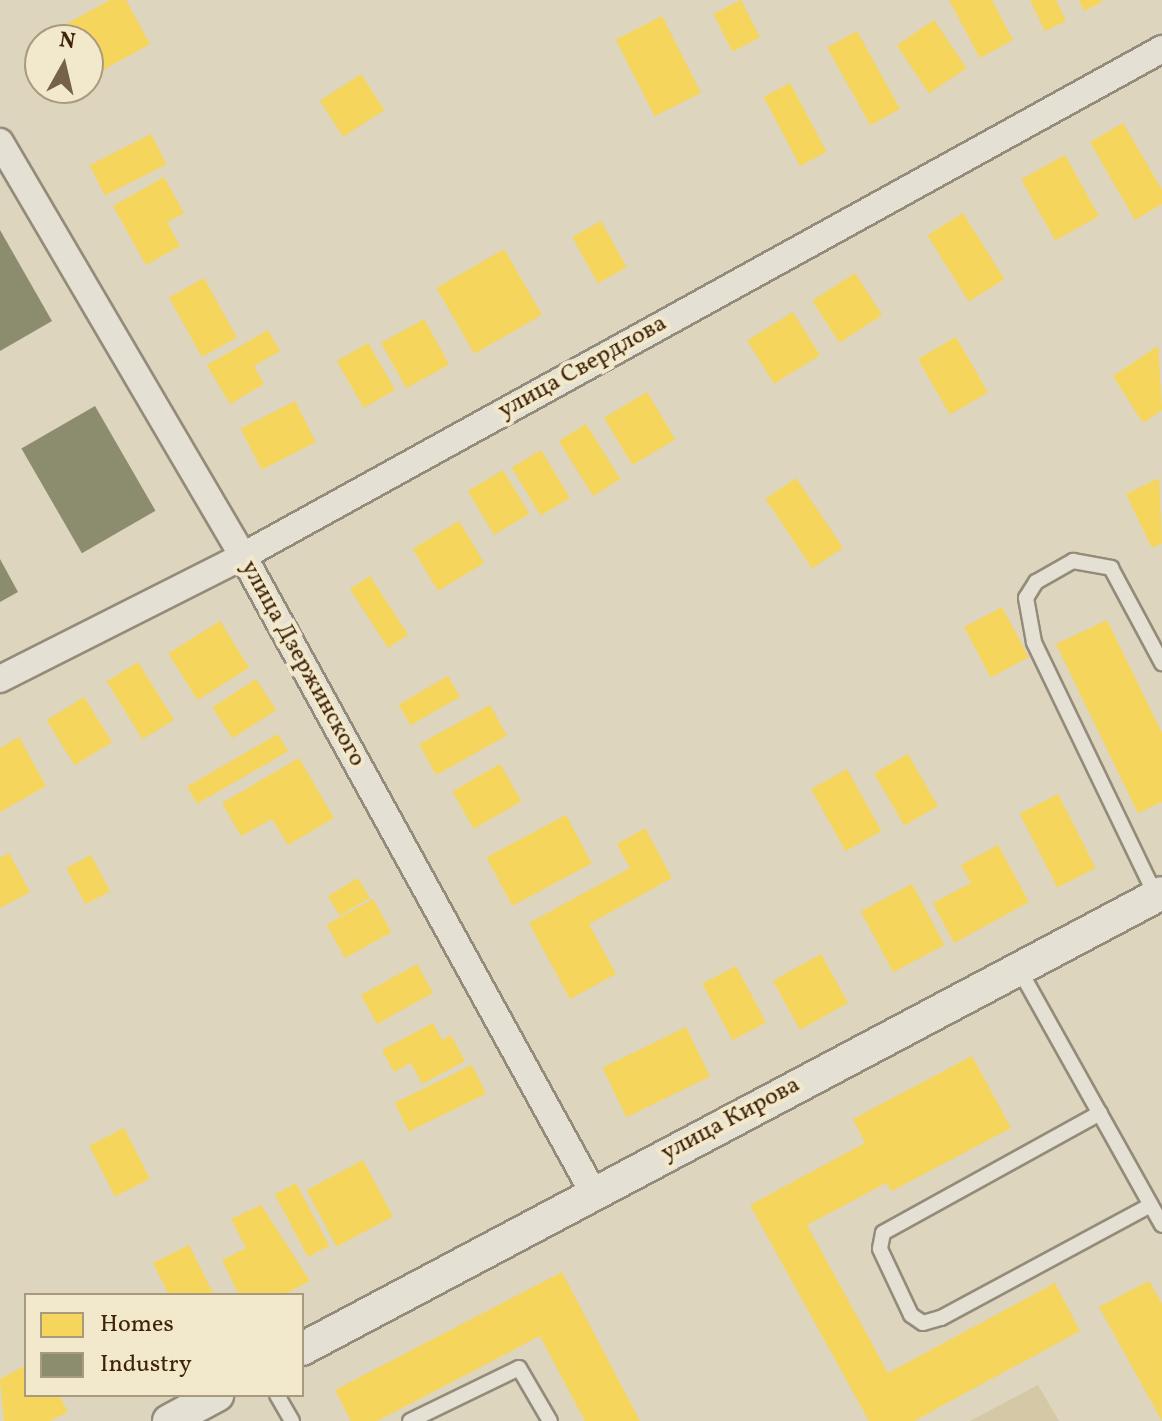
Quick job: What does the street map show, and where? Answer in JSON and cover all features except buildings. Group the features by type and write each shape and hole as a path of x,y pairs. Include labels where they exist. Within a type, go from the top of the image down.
{"street":[{"name":"улица Свердлова","path":"0,679 243,556 1162,49"},
{"name":"улица Дзержинского","path":"0,142 243,556 593,1192"},
{"name":"улица Кирова","path":"304,1348 1159,894"},
{"path":"169,1421 213,1397"}],"lane":[{"path":"1159,894 1034,642 1026,598 1036,582 1073,561 1111,568 1162,663"},
{"path":"1019,969 1162,1225"},
{"path":"1100,1113 883,1233 880,1249 911,1315 923,1323 941,1318 1151,1205"},
{"path":"410,1421 519,1368 550,1421"},
{"path":"278,1397 292,1421"}],"shaded area":[{"path":"1038,1385 1059,1421 970,1421"}]}
